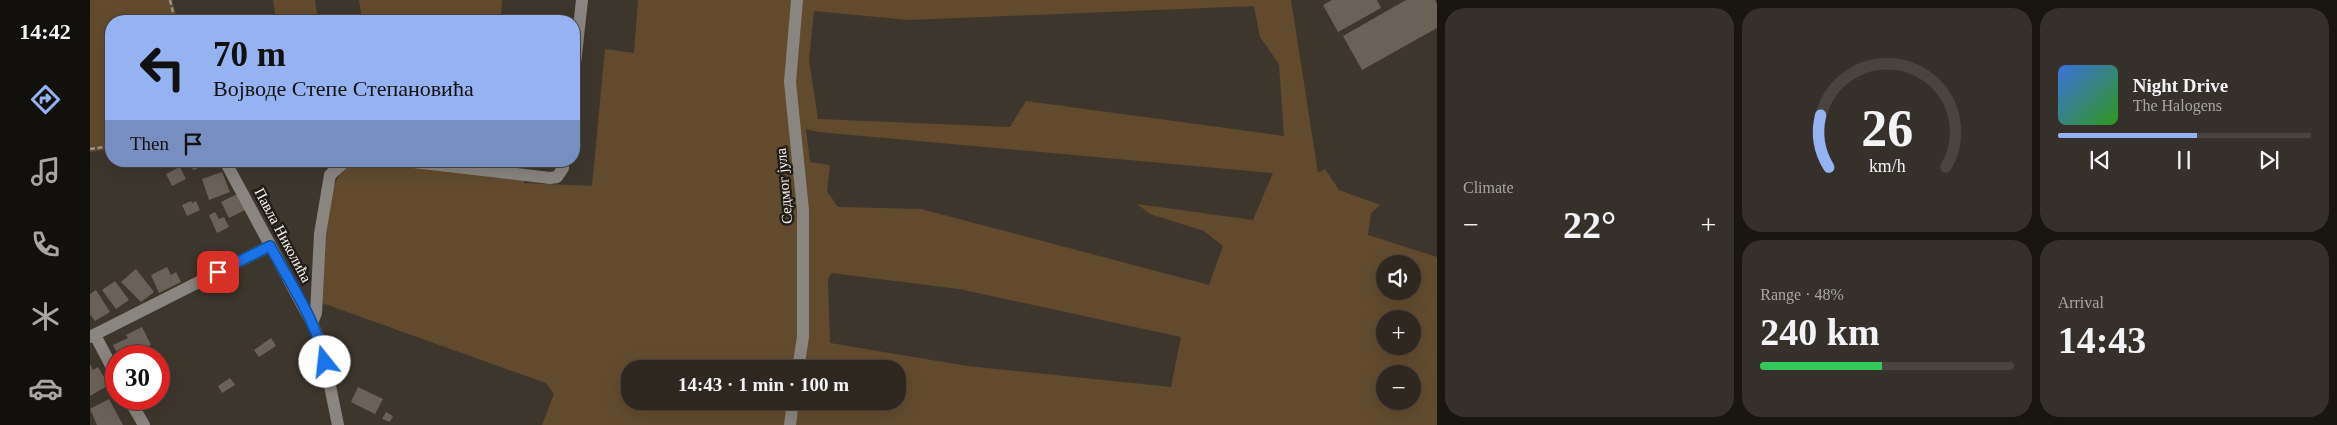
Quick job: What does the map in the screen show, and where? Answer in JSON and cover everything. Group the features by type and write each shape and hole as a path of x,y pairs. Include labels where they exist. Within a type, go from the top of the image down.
{"street":[{"path":"580,18 582,0"},
{"name":"Седмог јула","path":"797,0 790,82 804,210 803,337 799,360"},
{"name":"Павла Николића","path":"228,167 312,323 322,347 338,425"},
{"name":"Павла Николића","path":"312,323 316,302 320,234 330,175 339,167"},
{"path":"456,167 550,178 557,177 562,167"},
{"path":"105,356 93,336 270,246"},
{"path":"135,410 144,425"},
{"path":"790,425 792,410"}],"path":[{"path":"170,0 174,15"},
{"path":"90,149 105,147"}],"shaded area":[{"path":"90,0 172,0 176,15 105,15 105,150 90,152"},
{"path":"273,0 315,0 317,15 275,15"},
{"path":"359,0 502,0 501,15 361,15"},
{"path":"638,0 1291,0 1318,173 1325,169 1339,190 1380,205 1371,213 1368,235 1437,257 1437,425 542,425 554,394 546,383 322,303 324,252 329,210 338,176 346,167 490,167 524,171 524,183 592,186 605,49 634,53","holes":["1254,6 1260,37 1279,64 1284,136 1026,101 1010,127 818,119 809,60 814,11 909,20","806,129 818,132 1273,173 1253,220 1137,204 1150,214 1204,231 1223,246 1209,285 921,209 838,207 827,191 830,165 810,162","831,273 959,289 1181,337 1171,387 967,366 830,343 828,280"]}],"building":[{"path":"1332,0 1377,0 1381,8 1338,32 1323,5"},
{"path":"1406,0 1435,0 1437,4 1437,28 1362,70 1343,36"},
{"path":"180,167 186,179 172,186 166,174"},
{"path":"222,172 230,192 209,200 202,179"},
{"path":"237,194 245,210 229,218 221,202"},
{"path":"191,201 192,203 196,201 200,210 187,216 182,205"},
{"path":"215,212 219,219 224,217 229,227 217,233 209,215"},
{"path":"167,267 171,275 176,272 181,282 159,293 151,275"},
{"path":"136,269 154,292 141,302 121,282"},
{"path":"115,281 129,300 116,309 102,290"},
{"path":"96,290 110,312 95,321 90,314 90,294"},
{"path":"142,327 151,345 113,345 128,338 126,335"},
{"path":"271,338 276,346 259,357 254,350"},
{"path":"90,364 93,370 98,367 105,378 105,387 90,396"},
{"path":"230,378 235,385 222,393 218,386"},
{"path":"358,387 383,399 375,414 351,402"},
{"path":"105,401 105,410 115,410 123,425 97,425 90,409"},
{"path":"386,412 393,416 390,422 382,419"}],"route":[{"path":"218,272 270,246 312,323 322,347 325,362"}]}
